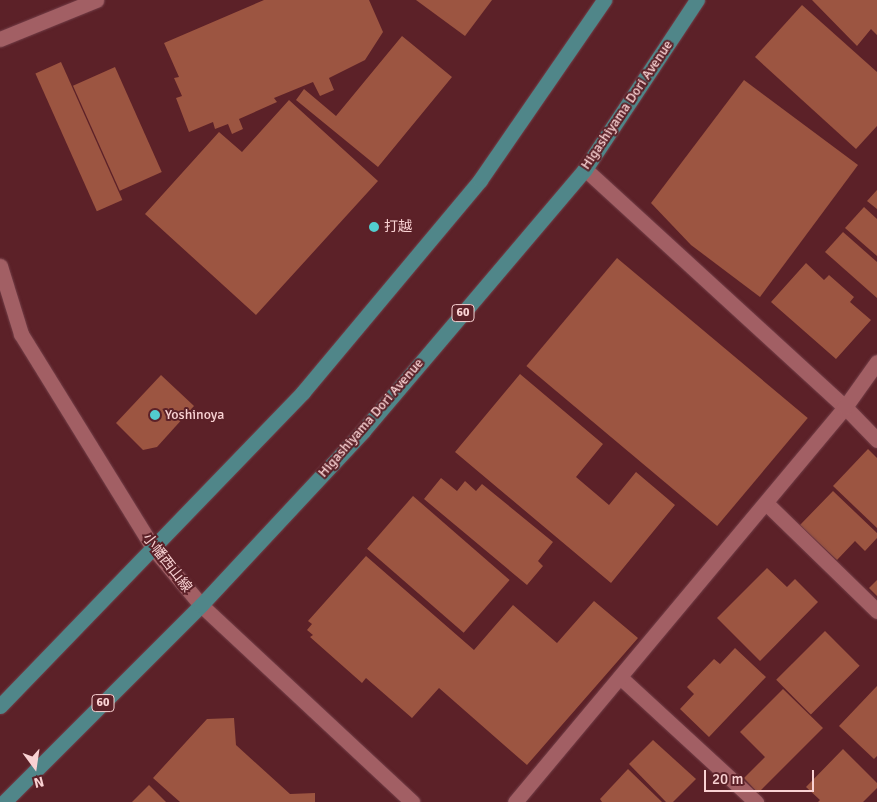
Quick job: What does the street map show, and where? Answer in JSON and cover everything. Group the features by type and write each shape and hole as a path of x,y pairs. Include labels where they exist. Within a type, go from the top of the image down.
{"main road":[{"path":"0,706 303,392 480,180 604,0"},
{"name":"Higashiyama Dori Avenue","path":"4,802 201,605 363,431 586,170 697,0"}],"street":[{"path":"0,39 96,0"},
{"path":"586,170 845,407 877,440"},
{"name":"小幡西山線","path":"0,266 20,334 152,548 201,605 412,802"},
{"path":"515,802 845,407 877,362"},
{"path":"766,503 877,611"},
{"path":"620,677 756,802"}],"building":[{"path":"264,0 369,0 383,32 365,60 329,78 334,90 320,96 313,82 274,98 277,102 239,119 243,129 232,134 228,124 215,129 213,122 189,132 176,98 182,96 174,78 179,77 164,43"},
{"path":"416,0 492,0 465,36"},
{"path":"812,0 877,0 877,35 871,29 857,46"},
{"path":"802,5 877,72 877,126 856,149 755,57"},
{"path":"402,36 452,77 378,167 296,100 304,89 336,116"},
{"path":"61,62 122,200 97,211 35,73"},
{"path":"115,67 162,172 120,191 73,86"},
{"path":"744,80 858,165 760,297 691,245 651,203"},
{"path":"289,100 378,181 256,315 145,214 219,132 242,152"},
{"path":"877,190 877,209 867,201"},
{"path":"864,207 877,219 877,256 845,228"},
{"path":"843,232 877,262 877,298 825,252"},
{"path":"617,258 808,418 717,526 526,366"},
{"path":"806,263 824,280 829,275 854,297 850,302 871,320 836,359 771,302"},
{"path":"520,374 603,444 576,477 609,505 636,472 675,505 611,583 455,452"},
{"name":"Yoshinoya","path":"161,375 194,406 157,447 143,450 116,423"},
{"path":"868,449 877,458 877,528 833,486"},
{"path":"441,478 457,491 465,481 476,491 482,484 553,542 538,561 543,566 527,585 424,499"},
{"path":"833,491 877,533 877,538 865,551 855,541 837,560 800,525"},
{"path":"413,496 510,580 464,633 367,549"},
{"path":"366,556 474,650 513,605 557,643 594,601 638,638 527,765 439,688 412,718 366,678 362,683 310,637 313,635 307,630 312,624 308,621"},
{"path":"767,568 787,587 795,579 818,602 760,661 717,618"},
{"path":"877,580 877,596 869,588"},
{"path":"825,631 860,666 811,714 776,680"},
{"path":"735,648 766,677 709,737 680,709 694,694 687,687 714,659 720,664"},
{"path":"877,686 877,756 874,759 839,726"},
{"path":"783,689 823,728 758,793 744,778 765,757 740,732"},
{"path":"234,718 236,745 290,794 315,793 315,802 180,802 153,778 207,719"},
{"path":"653,740 696,779 673,802 666,802 629,764"},
{"path":"843,749 877,783 877,788 863,802 818,802 820,800 806,787"},
{"path":"628,769 662,802 602,802 600,799"},
{"path":"149,785 166,802 132,802"}],"place":[{"name":"打越","path":"374,227"},
{"name":"Yoshinoya","path":"155,415"}]}
